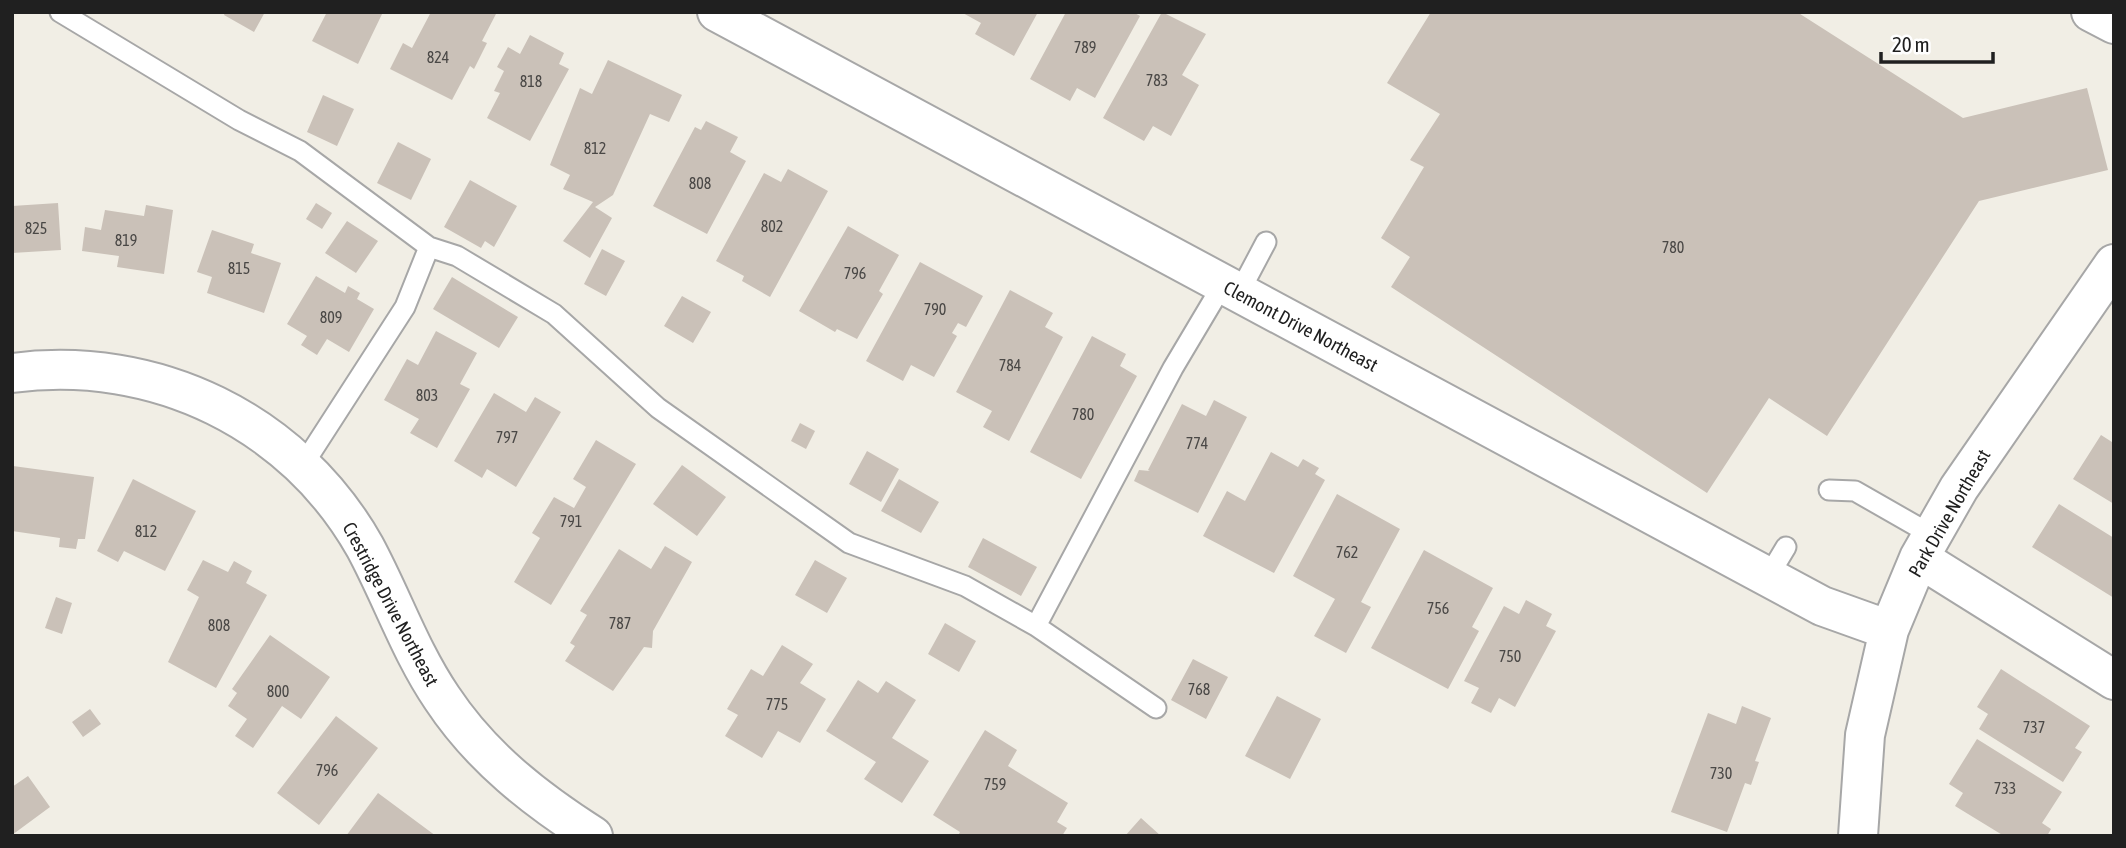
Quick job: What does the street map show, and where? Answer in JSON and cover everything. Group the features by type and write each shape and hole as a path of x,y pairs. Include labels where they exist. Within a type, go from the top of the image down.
{"street":[{"name":"Clemont Drive Northeast","path":"717,12 1231,288 1777,562 1822,606 1889,630"},
{"path":"2091,12 2114,24"},
{"name":"Park Drive Northeast","path":"1858,836 1865,735 1889,630 1925,546 1959,488 2114,264"},
{"name":"Crestridge Drive Northeast","path":"12,373 69,369 116,372 167,384 212,402 258,428 303,465 337,504 365,547 416,654 442,699 483,751 538,801 593,836"},
{"path":"1925,546 2114,680"}],"lane":[{"path":"60,12 239,120 300,151 429,247 457,256 554,314 658,408 849,542 965,586 1036,626 1156,708"},
{"path":"1036,626 1173,368 1266,242"},
{"path":"303,465 405,307 429,247"},
{"path":"1829,490 1855,491 1925,546"}],"building":[{"path":"225,12 265,12 254,32 224,15"},
{"path":"327,12 383,12 358,64 312,41"},
{"path":"431,12 497,12 482,41 487,43 474,69 470,66 452,100 390,69 403,43 412,48"},
{"path":"961,12 1038,12 1014,56 975,34 981,23"},
{"path":"1066,12 1133,12 1140,16 1095,98 1077,88 1070,101 1030,79"},
{"path":"1162,12 1206,34 1182,75 1199,85 1171,136 1153,126 1144,141 1103,118"},
{"path":"1431,12 1797,12 1963,118 2087,88 2108,170 1979,201 1827,436 1769,398 1707,493 1391,287 1410,257 1381,238 1424,167 1410,160 1440,114 1387,83"},
{"path":"530,35 564,53 559,64 569,69 530,141 487,118 500,93 494,91 504,71 497,67 508,47 520,54"},
{"path":"608,60 682,95 669,122 650,114 613,195 595,207 612,218 590,258 563,241 593,202 563,189 570,175 550,165 580,88 592,94"},
{"path":"323,95 354,109 337,146 307,132"},
{"path":"706,121 738,137 730,152 746,161 707,234 653,206 695,127 701,130"},
{"path":"398,142 431,159 411,200 377,183"},
{"path":"788,169 828,191 770,297 742,281 744,276 716,261 764,173 781,182"},
{"path":"470,180 517,206 494,247 485,241 481,248 444,227"},
{"path":"58,203 61,250 12,253 12,206"},
{"path":"316,203 332,213 322,229 306,219"},
{"path":"146,205 173,210 164,274 117,267 119,256 82,251 85,227 101,230 105,210 144,216"},
{"path":"347,221 378,241 356,273 325,253"},
{"path":"848,226 899,255 879,291 883,294 857,339 837,329 835,332 799,311"},
{"path":"212,230 254,244 251,253 281,263 264,313 207,293 212,277 197,272"},
{"path":"602,249 625,261 606,296 584,284"},
{"path":"920,262 983,296 966,327 958,323 952,333 957,336 934,377 911,365 903,381 866,361"},
{"path":"316,276 345,293 348,286 360,293 357,299 374,309 349,352 327,339 317,355 301,345 307,336 287,324"},
{"path":"452,277 518,317 499,348 433,309"},
{"path":"1010,290 1053,313 1045,327 1063,337 1009,441 983,427 992,411 956,392"},
{"path":"682,296 711,312 693,343 664,326"},
{"path":"436,331 477,353 460,384 470,389 437,448 410,433 419,419 384,400 407,359 418,365"},
{"path":"1092,336 1126,354 1120,366 1137,376 1081,479 1030,452"},
{"path":"494,393 526,412 535,397 561,412 516,487 487,469 482,478 454,461"},
{"path":"1214,400 1247,417 1198,513 1134,481 1139,470 1150,471 1148,470 1182,404 1206,416"},
{"path":"800,423 815,431 806,449 791,441"},
{"path":"2101,435 2112,442 2114,439 2114,504 2073,479"},
{"path":"596,440 636,464 551,605 514,582 540,538 532,533 554,497 574,508 586,487 573,479"},
{"path":"867,451 899,469 881,502 849,484"},
{"path":"1271,452 1298,467 1303,459 1319,468 1315,474 1325,480 1274,573 1203,536 1227,491 1245,501"},
{"path":"682,465 726,497 697,536 653,504"},
{"path":"13,466 94,477 85,539 78,539 76,549 59,547 60,538 12,531"},
{"path":"133,479 196,511 165,571 124,551 118,562 97,551"},
{"path":"899,479 939,502 921,533 881,511"},
{"path":"1337,494 1400,529 1361,602 1371,607 1346,653 1314,636 1335,599 1293,576"},
{"path":"2059,504 2114,538 2114,598 2032,547"},
{"path":"983,538 1037,567 1021,596 968,567"},
{"path":"665,546 692,562 653,631 652,648 644,647 613,691 565,661 575,646 570,643 587,615 580,611 619,549 651,569"},
{"path":"1424,550 1493,588 1472,627 1479,631 1448,689 1371,648"},
{"path":"203,560 228,572 234,561 252,571 246,583 267,595 216,688 168,662 199,597 187,590"},
{"path":"815,560 847,578 827,613 795,595"},
{"path":"56,597 72,603 62,634 45,628"},
{"path":"1526,600 1552,614 1546,626 1556,631 1515,707 1499,698 1491,713 1471,703 1479,688 1464,681 1504,606 1519,614"},
{"path":"945,623 976,641 959,672 928,654"},
{"path":"270,635 330,677 301,719 282,706 253,748 235,736 247,719 228,706 237,693 232,689"},
{"path":"782,645 813,664 800,683 826,699 800,743 778,731 762,758 725,736 738,715 727,709 751,669 763,676"},
{"path":"1193,659 1228,677 1206,719 1171,700"},
{"path":"2001,669 2090,726 2075,748 2082,752 2063,782 1979,729 1988,714 1977,707"},
{"path":"858,680 878,693 886,681 916,700 892,738 929,761 902,803 864,779 876,762 826,731"},
{"path":"1277,696 1321,719 1290,779 1245,756"},
{"path":"1742,706 1771,718 1755,761 1759,762 1751,785 1745,783 1727,832 1671,812 1708,713 1736,724"},
{"path":"90,709 101,724 83,737 72,722"},
{"path":"336,716 378,748 319,825 277,793"},
{"path":"985,730 1017,750 1008,766 1068,803 1057,822 1067,828 1062,836 958,836 960,832 933,815"},
{"path":"1977,739 2062,792 2042,823 2051,829 2047,836 2004,836 1955,806 1963,793 1949,784"},
{"path":"28,776 50,807 12,835 12,787"},
{"path":"378,793 436,836 346,836"},
{"path":"1141,818 1161,836 1125,836"}]}
